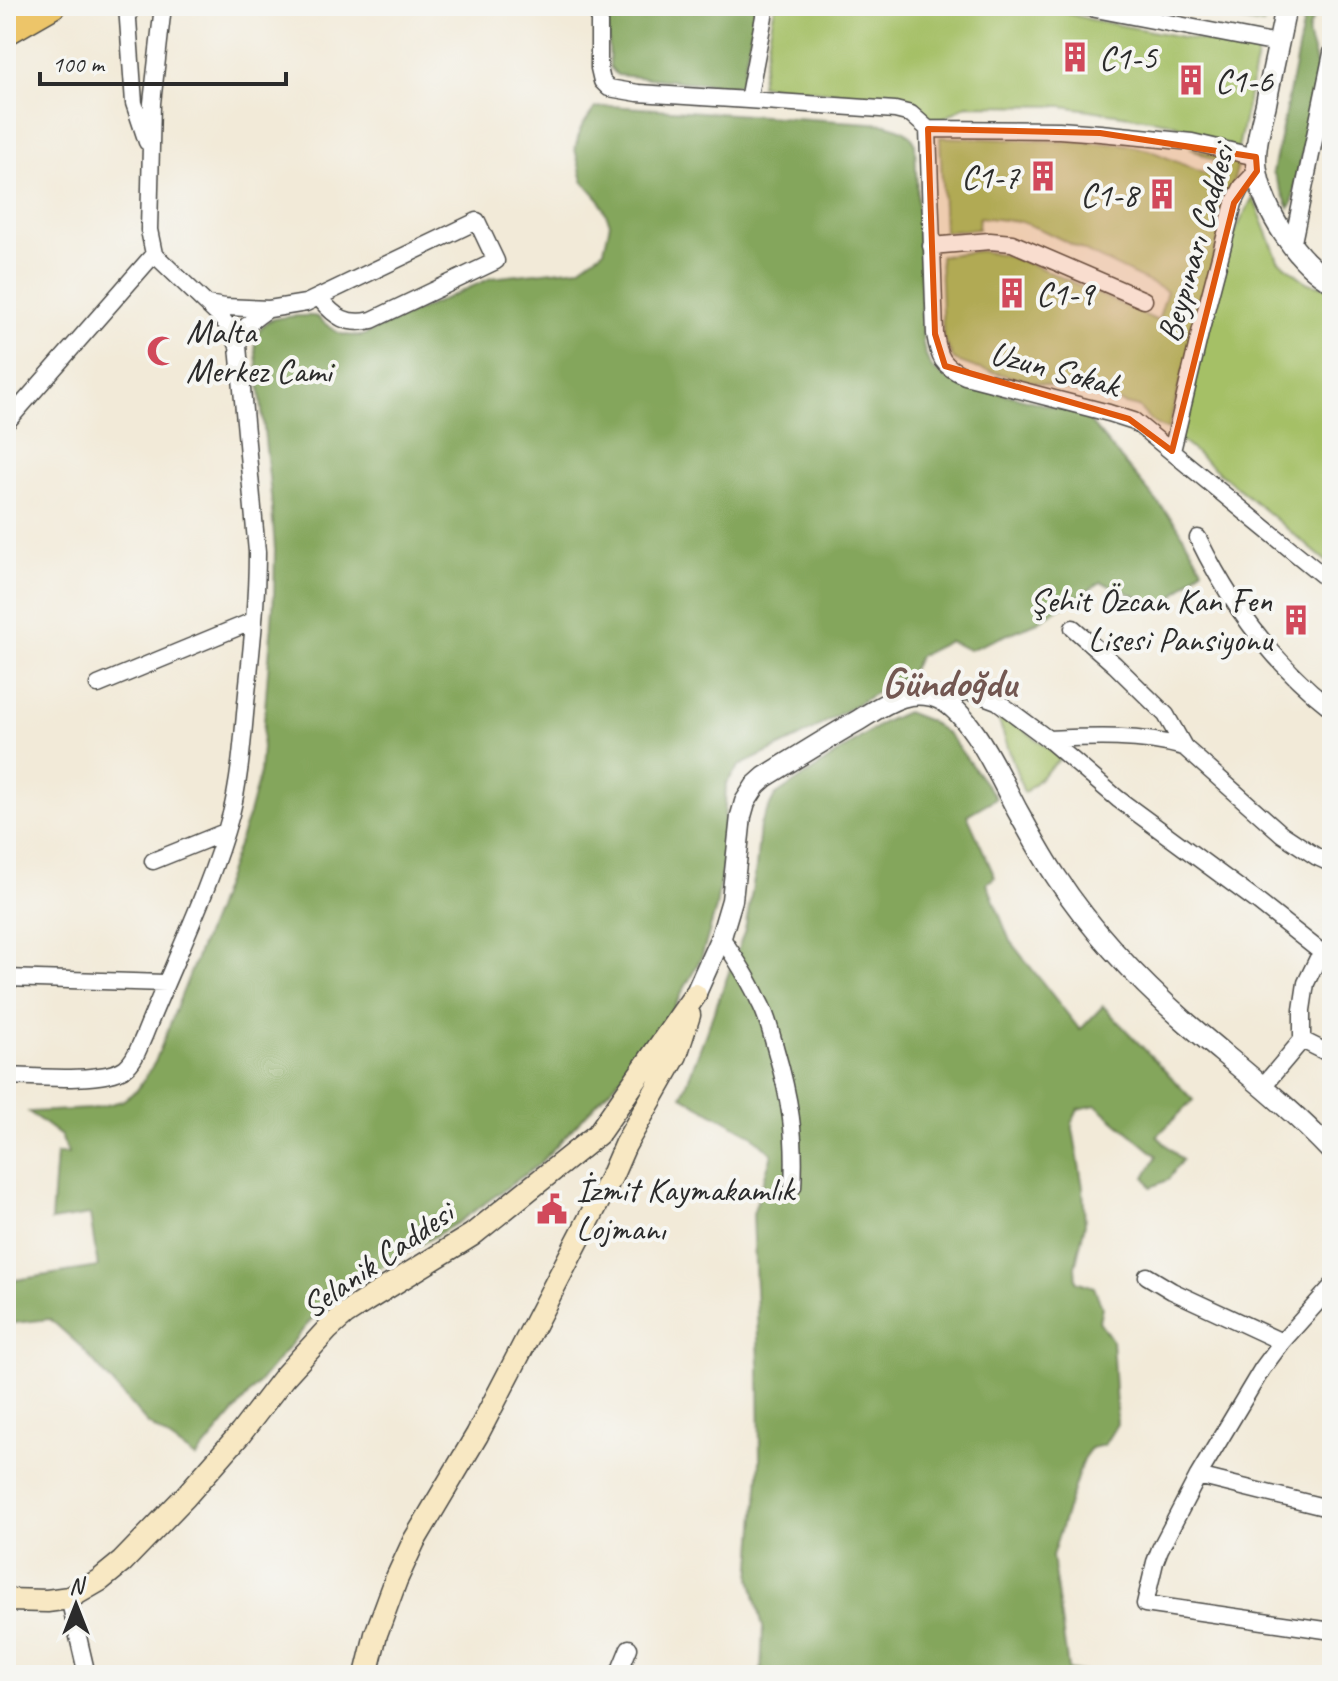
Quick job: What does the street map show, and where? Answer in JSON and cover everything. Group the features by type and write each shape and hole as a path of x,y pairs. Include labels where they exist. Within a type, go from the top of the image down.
{"main road":[{"path":"6,33 53,6"},
{"path":"366,1675 376,1634 409,1550 477,1435 625,1145 676,1055 695,995"},
{"name":"Selanik Caddesi","path":"6,1600 69,1598 100,1580 122,1562 185,1497 327,1330 345,1314 472,1235 598,1134 695,995"}],"street":[{"path":"127,6 134,103 150,150"},
{"path":"163,6 150,150 149,230 154,254 230,328 238,346"},
{"path":"599,6 599,68 602,81 609,88 638,93 903,112 918,119 928,129 1059,130 1192,142 1256,164 1265,196 1281,231 1292,247 1332,282"},
{"path":"748,100 766,6"},
{"path":"1080,6 1278,44"},
{"name":"Beypınarı Caddesi","path":"1172,451 1234,203 1256,164 1259,134 1286,6"},
{"path":"1292,247 1332,53"},
{"name":"Uzun Sokak","path":"928,129 935,334 937,349 945,366 965,376 1129,419 1332,583"},
{"path":"206,304 269,309 320,299 477,221 496,261 360,323 338,316 320,299"},
{"path":"931,246 990,241 1012,243 1144,300"},
{"path":"6,423 154,254"},
{"path":"6,1076 101,1076 124,1069 132,1061 190,925 225,832 238,778 257,574 238,346 241,332 269,309"},
{"path":"1198,538 1215,573 1257,633 1287,669 1332,709"},
{"path":"98,685 253,621"},
{"path":"1073,628 1166,715 1184,747 1282,834 1332,864"},
{"path":"943,700 962,692 981,694 997,701 1048,739 1118,799 1321,952 1310,973 1304,995 1302,1040 1263,1086"},
{"path":"695,995 721,937 732,900 741,816 745,802 756,785 845,727 890,702 918,694 943,700 967,723 1058,879 1102,936 1185,1021 1263,1086 1332,1152"},
{"path":"1048,739 1131,738 1184,747"},
{"path":"153,861 225,832"},
{"path":"721,937 761,1004 776,1050 793,1126 793,1187"},
{"path":"6,978 165,983"},
{"path":"1302,1040 1332,1055"},
{"path":"1147,1276 1282,1342"},
{"path":"1332,1286 1262,1369 1198,1476 1160,1549 1145,1604 1332,1631"},
{"path":"1198,1476 1332,1509"},
{"path":"69,1598 87,1675"},
{"path":"618,1675 629,1648"}],"highlighted area":[{"path":"928,129 1100,133 1256,157 1257,171 1234,203 1172,451 1129,419 945,366 935,334"}],"green space":[{"path":"607,6 756,6 740,85 617,75 610,67"},
{"path":"775,6 1040,6 1092,20 1258,51 1238,149 1169,122 1063,106 967,105 941,120 929,119 903,99 760,85"},
{"path":"1167,6 1267,6 1263,25"},
{"path":"1307,6 1324,6 1315,16 1308,33 1317,74 1289,208 1273,172"},
{"path":"610,106 886,124 907,132 915,143 923,344 932,368 955,381 1084,415 1177,525 1202,568 1163,607 1101,582 1038,622 969,650 949,641 919,656 910,673 800,737 739,766 726,784 722,869 716,908 702,956 671,1013 643,1054 538,1165 459,1222 363,1278 321,1308 196,1458 147,1423 79,1345 50,1319 6,1324 6,1294 10,1281 98,1267 90,1215 51,1221 56,1154 68,1154 61,1136 29,1112 91,1109 122,1101 137,1090 155,1062 215,910 249,814 260,772 275,550 255,344 257,335 270,321 308,316 317,317 339,333 362,336 491,278 579,268 604,250 610,223 600,200 583,181 575,149 581,128 595,108"},
{"path":"940,137 1123,144 1149,150 1210,176 1215,161 1190,148 1239,161 1168,429 1155,424 1138,407 954,360 943,337 940,256 979,251 1001,254 1038,267 1158,321 1167,291 1021,222 979,217 978,229 944,232"},
{"path":"1253,197 1278,260 1308,283 1332,288 1332,566 1179,439 1221,275 1236,230"},
{"path":"994,707 1061,758 1024,793"},
{"path":"906,712 929,721 949,735 996,798 967,815 995,877 987,883 1010,941 1080,1030 1103,1006 1193,1100 1157,1136 1182,1160 1168,1180 1151,1187 1145,1177 1157,1156 1096,1105 1078,1109 1072,1123 1083,1187 1085,1224 1075,1267 1076,1281 1094,1287 1102,1307 1099,1321 1112,1340 1117,1424 1104,1445 1091,1448 1083,1459 1052,1556 1068,1669 1096,1675 761,1675 763,1627 751,1578 760,1461 753,1214 772,1154 752,1135 682,1096 745,930 760,825 775,796 884,722"}],"place":[{"name":"C1-5","path":"1075,57"},
{"name":"C1-6","path":"1191,80"},
{"name":"C1-7","path":"1043,176"},
{"name":"C1-8","path":"1162,194"},
{"name":"C1-9","path":"1012,293"},
{"name":"Malta Merkez Cami","path":"162,351"},
{"name":"Şehit Özcan Kan Fen Lisesi Pansiyonu","path":"1296,620"},
{"name":"İzmit Kaymakamlık Lojmanı","path":"552,1209"}],"district":[{"name":"Gündoğdu","path":"949,681"}]}
